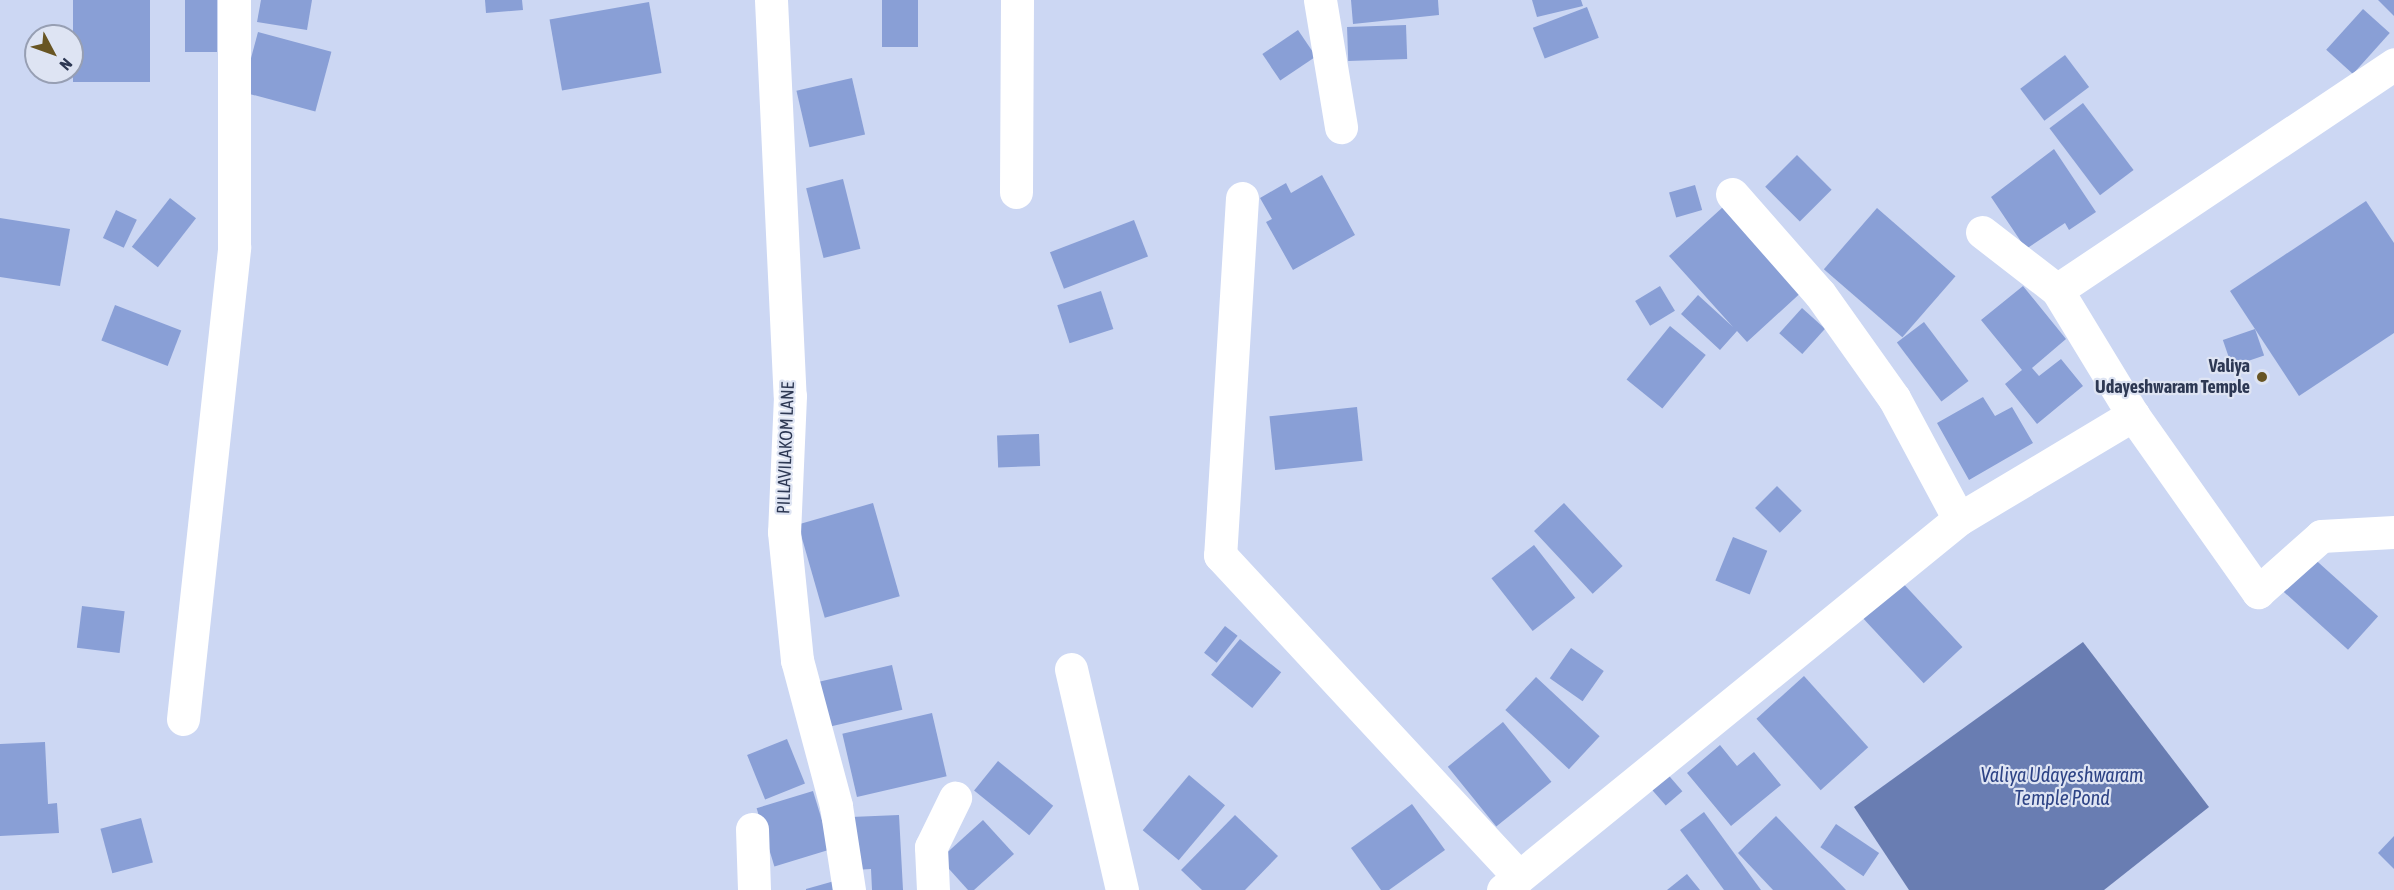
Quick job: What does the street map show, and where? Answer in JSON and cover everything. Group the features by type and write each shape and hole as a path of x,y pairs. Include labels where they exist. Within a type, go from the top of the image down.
{"street":[{"path":"183,719 234,247 234,0"},
{"name":"PILLAVILAKOM LANE","path":"771,0 790,396 784,532 797,660 836,806 849,890"},
{"path":"1016,192 1017,0"},
{"path":"1320,0 1341,127"},
{"path":"2057,290 2394,64"},
{"path":"1732,194 1820,294 1894,398 1959,519"},
{"path":"1242,198 1220,555 1511,884 1959,519 2133,415"},
{"path":"1982,232 2057,290 2133,415 2259,592 2321,536 2394,532"},
{"path":"1071,669 1122,890"},
{"path":"933,890 931,847 955,798"},
{"path":"752,829 754,890"}],"water":[{"name":"Valiya Udayeshwaram Temple Pond","path":"2083,642 2209,807 2104,890 1909,890 1854,807"}],"building":[{"path":"73,0 150,0 150,82 84,82 84,24 73,24"},
{"path":"185,0 217,0 217,52 185,52"},
{"path":"261,0 312,0 307,30 257,22"},
{"path":"485,0 522,0 523,10 486,13"},
{"path":"882,0 918,0 918,47 882,47"},
{"path":"1351,0 1438,0 1439,15 1353,24"},
{"path":"1532,0 1581,0 1583,6 1537,17"},
{"path":"2378,0 2394,0 2394,16"},
{"path":"649,2 662,73 562,90 550,20"},
{"path":"1587,7 1599,38 1545,59 1533,28"},
{"path":"2363,9 2390,33 2353,74 2326,50"},
{"path":"1406,25 1407,59 1348,61 1347,27"},
{"path":"1298,30 1316,57 1280,81 1262,54"},
{"path":"258,32 331,52 315,112 242,92"},
{"path":"2065,55 2089,87 2044,121 2020,89"},
{"path":"852,78 865,135 810,147 796,91"},
{"path":"2083,103 2134,170 2100,195 2049,128"},
{"path":"2054,149 2096,212 2069,230 2065,223 2026,249 1991,197"},
{"path":"1797,155 1832,190 1800,221 1765,187"},
{"path":"1322,175 1355,235 1293,270 1266,222 1272,219 1260,198 1286,183 1291,193"},
{"path":"843,179 860,249 824,258 806,188"},
{"path":"1695,185 1702,210 1676,217 1669,192"},
{"path":"170,198 196,218 158,267 132,247"},
{"path":"2366,201 2394,243 2394,333 2299,396 2230,291"},
{"path":"1723,207 1806,288 1747,342 1737,331 1720,350 1681,314 1698,295 1733,327 1669,256"},
{"path":"1877,208 1955,276 1902,337 1824,269"},
{"path":"116,210 137,220 124,248 103,238"},
{"path":"0,218 70,229 60,286 0,277"},
{"path":"1134,220 1148,256 1064,289 1050,252"},
{"path":"1660,286 1675,311 1650,326 1635,301"},
{"path":"2023,286 2066,339 2032,368 2039,376 2061,359 2083,386 2037,424 2005,384 2022,370 1981,320"},
{"path":"1101,291 1113,329 1070,343 1057,305"},
{"path":"115,305 181,330 168,366 101,340"},
{"path":"1802,308 1825,329 1802,354 1779,333"},
{"path":"1924,322 1969,381 1941,402 1897,342"},
{"path":"1670,326 1706,355 1662,409 1627,380"},
{"path":"2255,329 2264,355 2232,367 2223,340"},
{"path":"1983,397 1995,416 2012,407 2033,443 1969,480 1937,423"},
{"path":"1357,407 1363,461 1275,470 1269,416"},
{"path":"1039,434 1040,466 998,467 997,435"},
{"path":"1777,486 1802,511 1780,533 1755,508"},
{"path":"873,503 900,596 825,618 798,524"},
{"path":"1564,503 1623,566 1593,594 1534,531"},
{"path":"1733,537 1767,551 1750,594 1715,581"},
{"path":"1534,545 1575,598 1533,631 1491,578"},
{"path":"2309,554 2378,616 2348,650 2279,587"},
{"path":"1899,579 1962,647 1924,683 1860,615"},
{"path":"82,606 125,611 120,653 77,648"},
{"path":"1225,626 1238,636 1217,663 1204,653"},
{"path":"1240,639 1281,672 1252,708 1211,675"},
{"path":"1571,648 1604,671 1583,701 1550,678"},
{"path":"892,665 902,710 828,727 818,682"},
{"path":"1804,676 1868,747 1821,790 1756,719"},
{"path":"1536,677 1600,736 1569,769 1505,710"},
{"path":"932,713 947,776 857,797 842,734"},
{"path":"1503,722 1551,782 1496,827 1448,767"},
{"path":"787,739 805,784 765,800 747,755"},
{"path":"45,742 48,804 57,803 59,833 0,836 0,744"},
{"path":"1720,745 1737,766 1754,752 1781,785 1731,826 1687,773"},
{"path":"998,761 1053,806 1029,835 974,791"},
{"path":"1664,770 1682,791 1666,806 1647,784"},
{"path":"1189,775 1225,805 1179,860 1143,830"},
{"path":"813,791 831,849 774,867 757,808"},
{"path":"1412,804 1445,850 1389,890 1381,890 1351,848"},
{"path":"1704,812 1761,890 1724,890 1680,830"},
{"path":"899,815 903,890 872,890 871,869 854,870 851,817"},
{"path":"1235,815 1278,856 1245,890 1202,890 1181,870"},
{"path":"1776,816 1846,890 1773,890 1738,853"},
{"path":"141,818 153,862 112,873 100,829"},
{"path":"983,820 1014,854 974,890 968,890 940,859"},
{"path":"1836,824 1879,853 1863,876 1820,847"},
{"path":"2394,836 2394,869 2378,853"},
{"path":"1687,874 1700,890 1667,890"},
{"path":"838,880 841,890 806,890 806,889"}],"place":[{"name":"Valiya Udayeshwaram Temple","path":"2262,377"}]}
